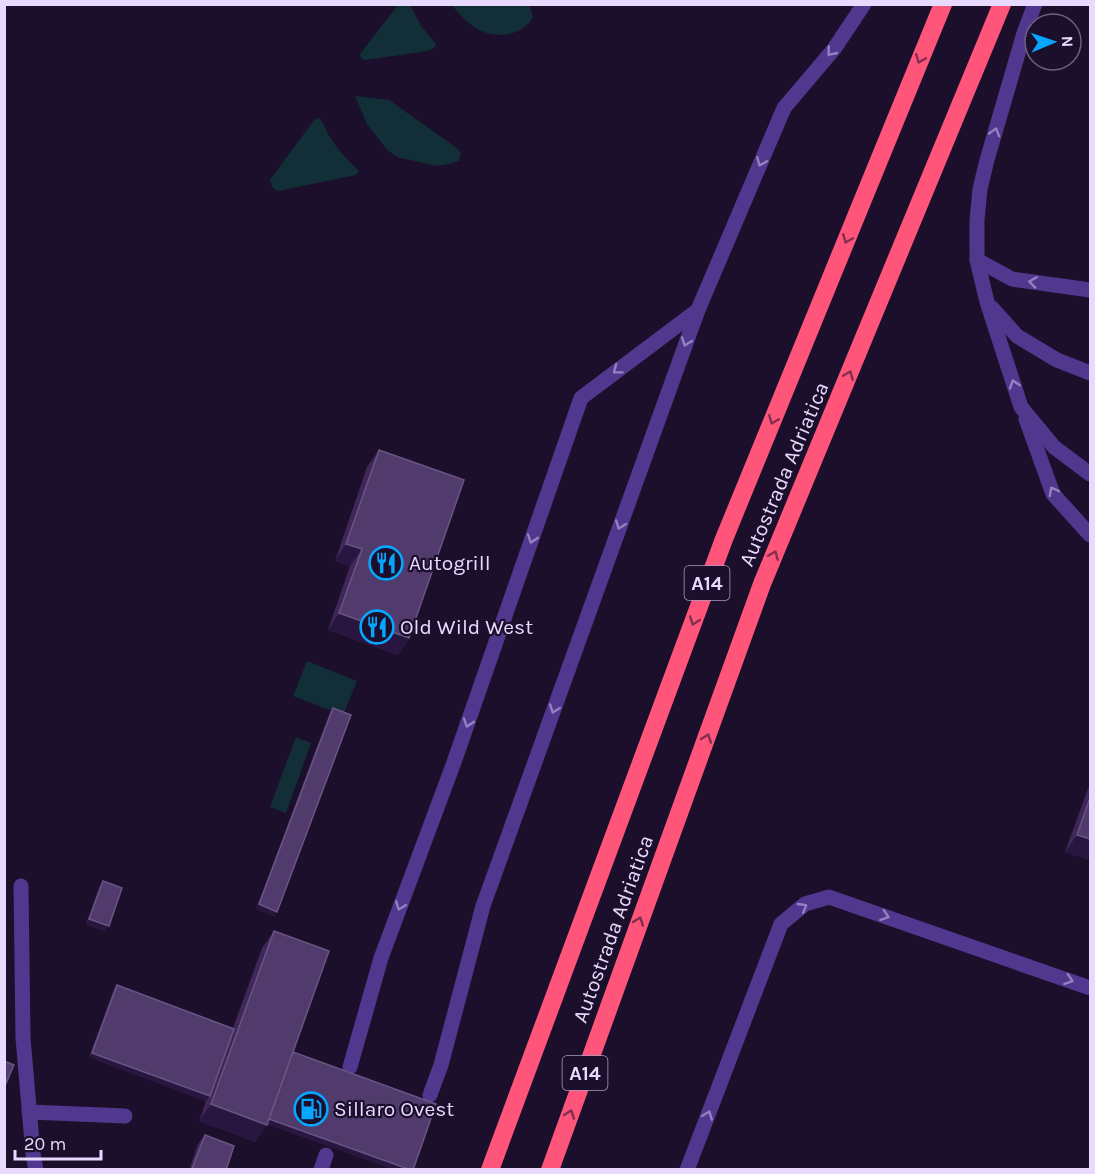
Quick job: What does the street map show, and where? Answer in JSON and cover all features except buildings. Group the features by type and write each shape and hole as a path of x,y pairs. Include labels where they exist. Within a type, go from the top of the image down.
{"highway":[{"name":"Autostrada Adriatica","path":"490,1170 724,539 943,4"},
{"name":"Autostrada Adriatica","path":"550,1170 762,584 1002,4"}],"lane":[{"path":"430,1095 441,1065 483,906 698,310 784,108 834,49 864,4"},
{"path":"1035,4 1024,33 980,189 977,260 987,302 1021,407 1053,494 1090,535"},
{"path":"977,260 1012,279 1090,290"},
{"path":"987,302 1017,336 1057,360 1090,373"},
{"path":"350,1067 381,958 453,765 580,398 698,310"},
{"path":"1021,407 1054,447 1090,474"},
{"path":"21,886 23,1038 36,1170"},
{"path":"687,1170 781,924 805,904 829,897 1090,988"},
{"path":"29,1112 125,1116"}],"shaded area":[{"path":"398,5 410,5 421,26 436,44 435,47 428,51 365,60 361,58 360,54"},
{"path":"452,5 529,5 533,17 529,23 516,32 501,35 486,33 464,19"},
{"path":"355,96 389,100 458,149 461,154 459,161 437,166 400,158 388,151 367,124"},
{"path":"319,118 337,148 359,171 356,175 278,191 273,188 270,180 314,120"},
{"path":"307,661 357,681 343,715 293,696"},
{"path":"296,737 311,743 286,813 270,807"}],"place":[{"name":"Autogrill","path":"386,563"},
{"name":"Old Wild West","path":"377,627"},
{"name":"Sillaro Ovest","path":"311,1109"}]}
